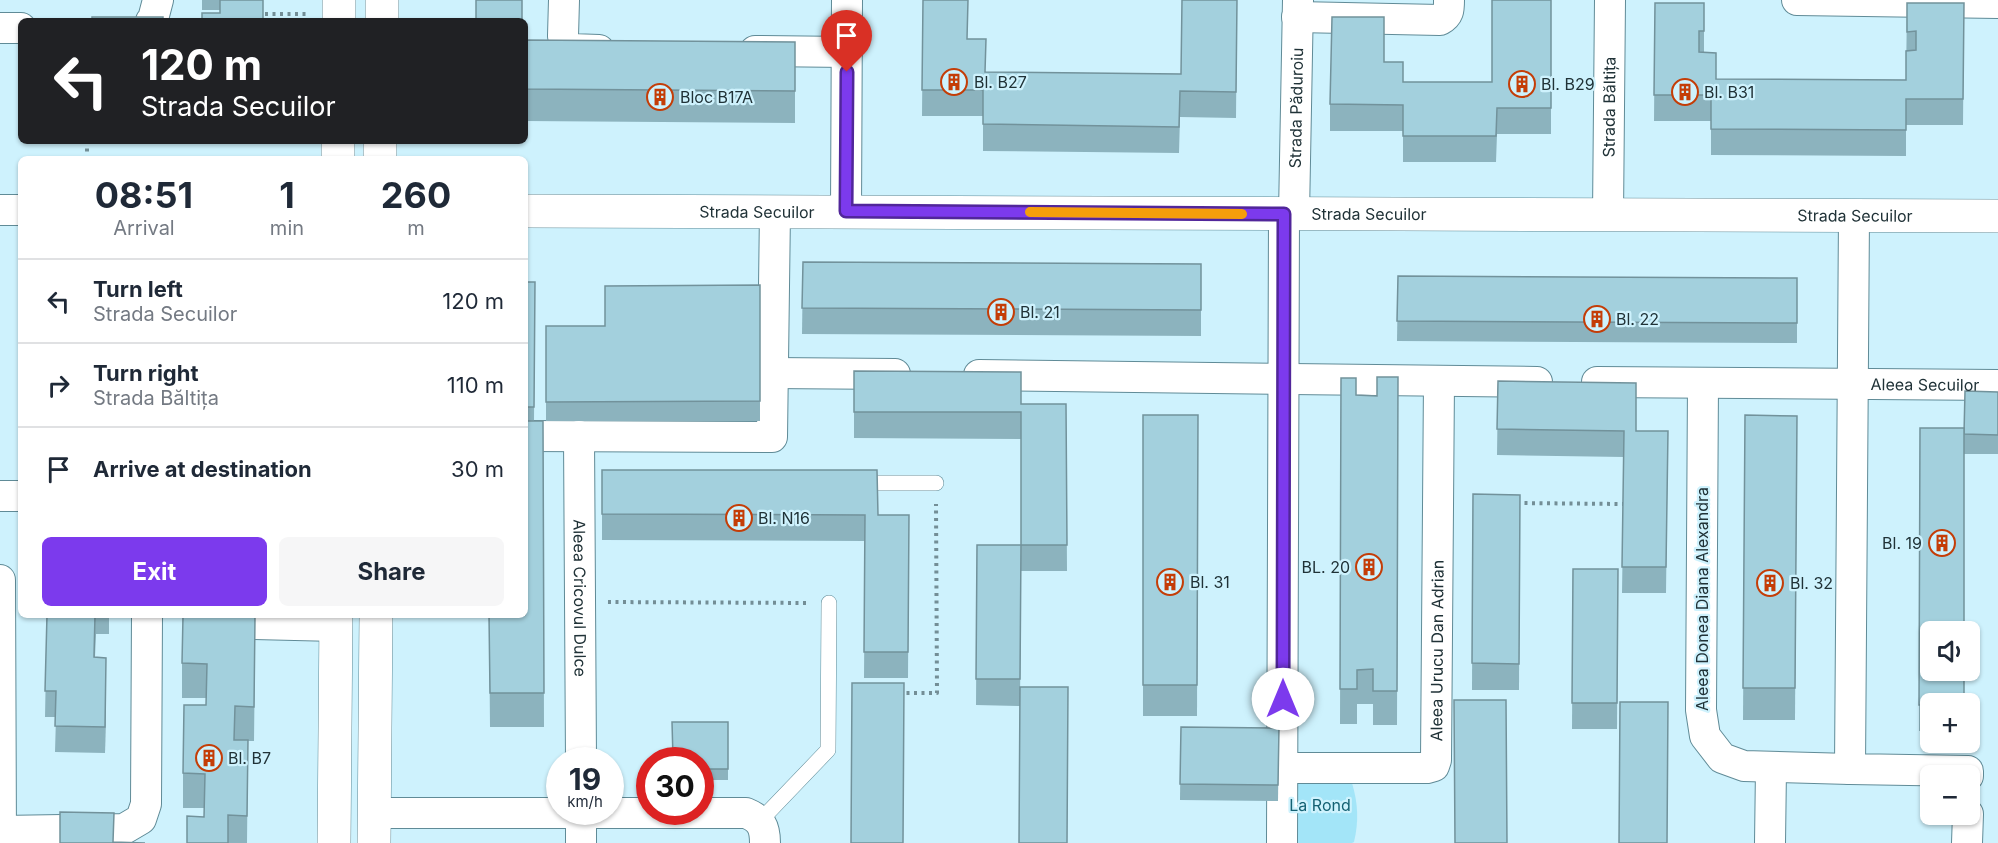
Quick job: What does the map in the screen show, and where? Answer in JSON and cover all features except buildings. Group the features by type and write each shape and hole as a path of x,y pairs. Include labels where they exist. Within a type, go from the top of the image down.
{"street":[{"path":"153,18 158,0"},
{"path":"339,0 339,18"},
{"path":"382,0 382,18"},
{"path":"564,0 565,46 571,49 627,50"},
{"path":"846,211 847,0"},
{"path":"1298,9 1440,20 1446,17 1449,0"},
{"name":"Strada Băltița","path":"1608,215 1610,0"},
{"path":"1797,0 1998,3"},
{"name":"Strada Păduroiu","path":"1289,214 1298,9"},
{"path":"0,28 18,28"},
{"path":"729,51 847,52"},
{"path":"0,210 18,210"},
{"name":"Strada Secuilor","path":"528,211 1998,216"},
{"path":"528,436 772,437 775,211"},
{"path":"1282,843 1283,379 1289,214"},
{"path":"1850,769 1854,215"},
{"path":"772,373 1852,385"},
{"name":"Aleea Urucu Dan Adrian","path":"1282,768 1427,768 1434,766 1436,760 1439,381"},
{"name":"Aleea Donea Diana Alexandra","path":"1703,383 1701,710 1705,736 1722,758 1744,766 1920,770"},
{"name":"Aleea Secuilor","path":"1852,385 1998,385"},
{"name":"Aleea Cricovul Dulce","path":"579,436 581,747"},
{"path":"0,496 18,496"},
{"path":"0,580 1,837 124,829 141,819 146,804 147,618"},
{"path":"376,618 374,828 546,816"},
{"path":"193,623 336,620 334,843"},
{"path":"1770,843 1771,768"},
{"path":"624,813 746,813 755,817 763,832"},
{"path":"581,825 581,843"},
{"path":"1967,843 1968,825"}],"lane":[{"path":"842,483 936,483"},
{"path":"763,832 828,750 829,603"}],"path":[{"path":"265,14 306,14"},
{"path":"889,693 937,693 936,483"},
{"path":"1508,503 1623,504"},
{"path":"580,602 829,603"}],"green space":[{"name":"La Rond","path":"1282,768 1352,783 1357,812 1354,842 1282,843"}],"slow traffic":[{"path":"1030,212 1242,214"}],"place":[{"name":"Bl. B27","path":"954,82"},
{"name":"Bl. B29","path":"1522,84"},
{"name":"Bl. B31","path":"1685,92"},
{"name":"Bloc B17A","path":"660,97"},
{"name":"Bl. 21","path":"1001,312"},
{"name":"Bl. 22","path":"1597,319"},
{"name":"Bl. N16","path":"739,518"},
{"name":"Bl. 19","path":"1942,543"},
{"name":"BL. 20","path":"1369,567"},
{"name":"Bl. 31","path":"1170,582"},
{"name":"Bl. 32","path":"1770,583"},
{"name":"Bl. B7","path":"209,758"}],"route":[{"path":"847,72 846,211 1284,214 1283,699"}]}
